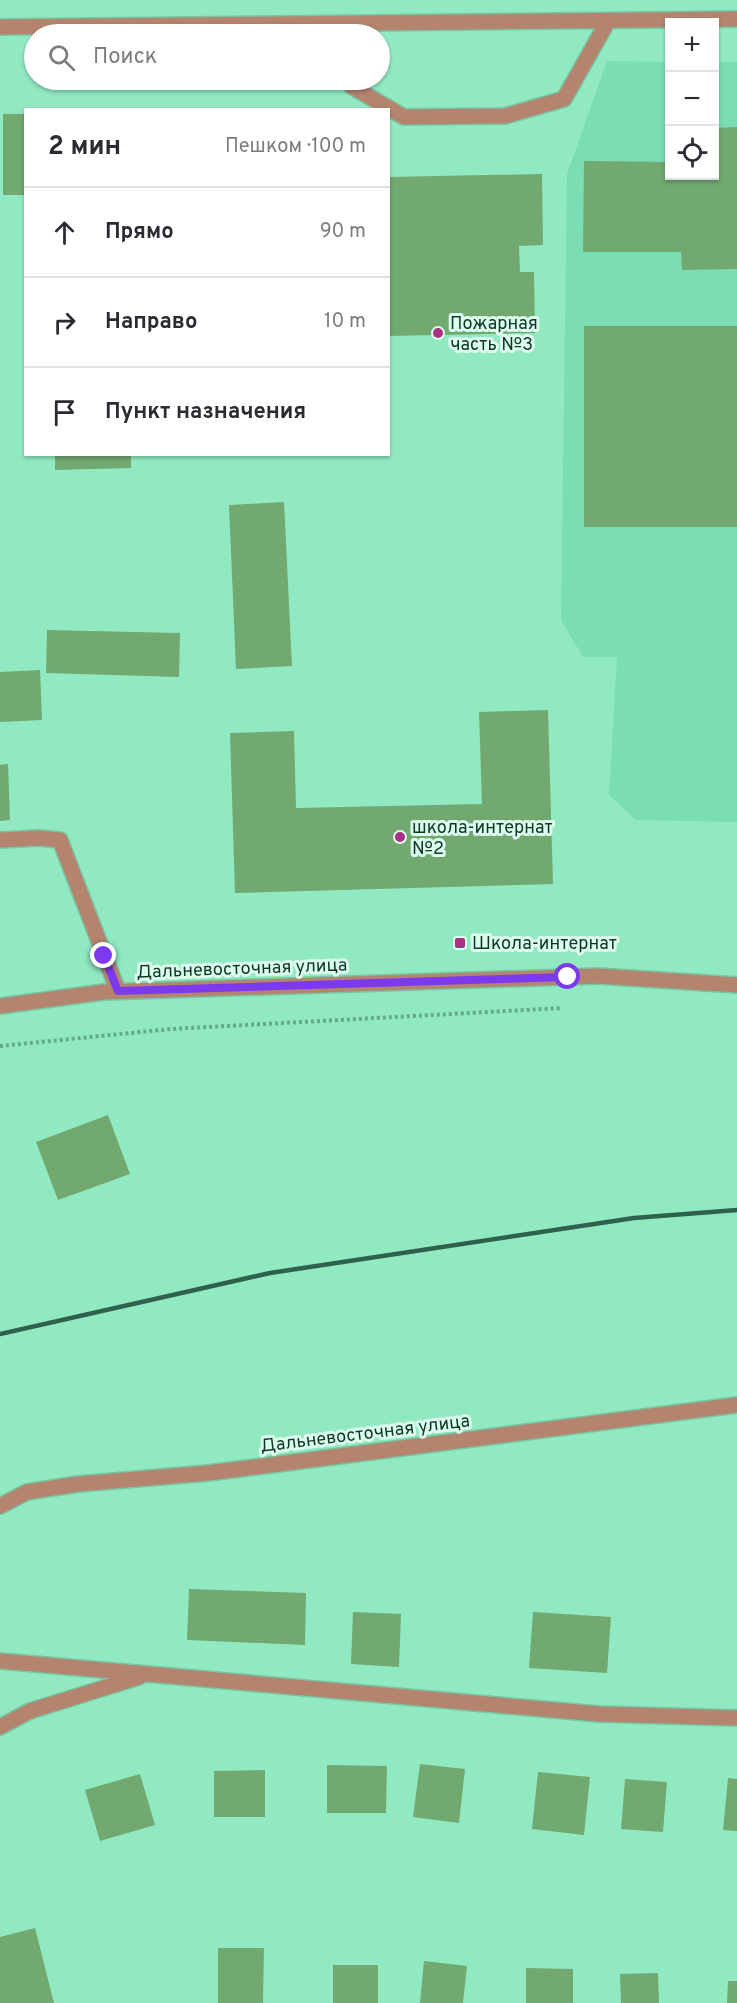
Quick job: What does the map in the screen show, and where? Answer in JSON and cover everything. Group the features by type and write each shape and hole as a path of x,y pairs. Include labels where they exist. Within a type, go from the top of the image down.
{"street":[{"path":"390,27 737,19"},
{"path":"390,109 404,117 505,116 564,99 608,21"},
{"path":"0,27 24,27"},
{"path":"358,90 389,108"},
{"path":"0,840 39,838 60,840 118,991"},
{"name":"Дальневосточная улица","path":"0,1006 118,991 598,976 737,986"},
{"name":"Дальневосточная улица","path":"0,1506 27,1492 78,1484 207,1473 737,1405"},
{"path":"0,1661 599,1714 737,1718"},
{"path":"0,1727 30,1711 148,1674"}],"path":[{"path":"0,1046 171,1029 562,1008"}],"shaded area":[{"path":"607,61 665,62 665,180 719,180 719,62 737,62 737,822 636,820 609,795 617,657 583,657 561,620 567,174"}],"building":[{"path":"3,114 24,114 24,195 3,195"},
{"path":"737,127 737,269 682,270 681,252 583,252 584,161 665,162 665,180 719,180 719,128"},
{"path":"542,174 543,245 519,246 520,272 534,272 535,333 390,336 390,177"},
{"path":"584,326 737,326 737,527 584,527"},
{"path":"55,456 131,456 131,468 55,470"},
{"path":"284,502 292,666 236,669 229,505"},
{"path":"47,630 180,633 179,677 46,673"},
{"path":"40,670 42,720 0,722 0,672"},
{"path":"548,710 553,884 235,893 230,733 294,731 296,808 482,804 479,712"},
{"path":"8,764 10,820 0,821 0,765"},
{"path":"108,1115 130,1174 58,1200 36,1142"},
{"path":"189,1589 306,1593 305,1645 187,1640"},
{"path":"353,1612 401,1614 399,1667 351,1664"},
{"path":"533,1612 611,1617 607,1673 529,1668"},
{"path":"420,1764 465,1769 459,1823 413,1817"},
{"path":"327,1765 387,1766 386,1813 327,1813"},
{"path":"265,1770 265,1817 214,1817 214,1771"},
{"path":"538,1772 590,1777 584,1835 532,1829"},
{"path":"140,1774 155,1825 100,1841 85,1790"},
{"path":"728,1778 737,1779 737,1831 723,1830"},
{"path":"625,1779 667,1782 663,1832 621,1829"},
{"path":"35,1928 54,2003 0,2003 0,1937"},
{"path":"218,1948 264,1948 263,2003 218,2003"},
{"path":"424,1961 467,1966 463,2003 420,2003"},
{"path":"333,1965 378,1965 378,2003 333,2003"},
{"path":"526,1968 573,1969 573,2003 526,2003"},
{"path":"658,1973 659,2003 621,2003 620,1974"},
{"path":"728,1981 737,1981 737,2003 727,2003"}],"railway":[{"path":"0,1334 270,1273 634,1218 737,1210"}],"place":[{"name":"Пожарная часть №3","path":"438,333"},
{"name":"школа-интернат №2","path":"400,837"},
{"name":"Школа-интернат","path":"460,943"}],"route":[{"path":"104,956 118,991 568,977"}]}
